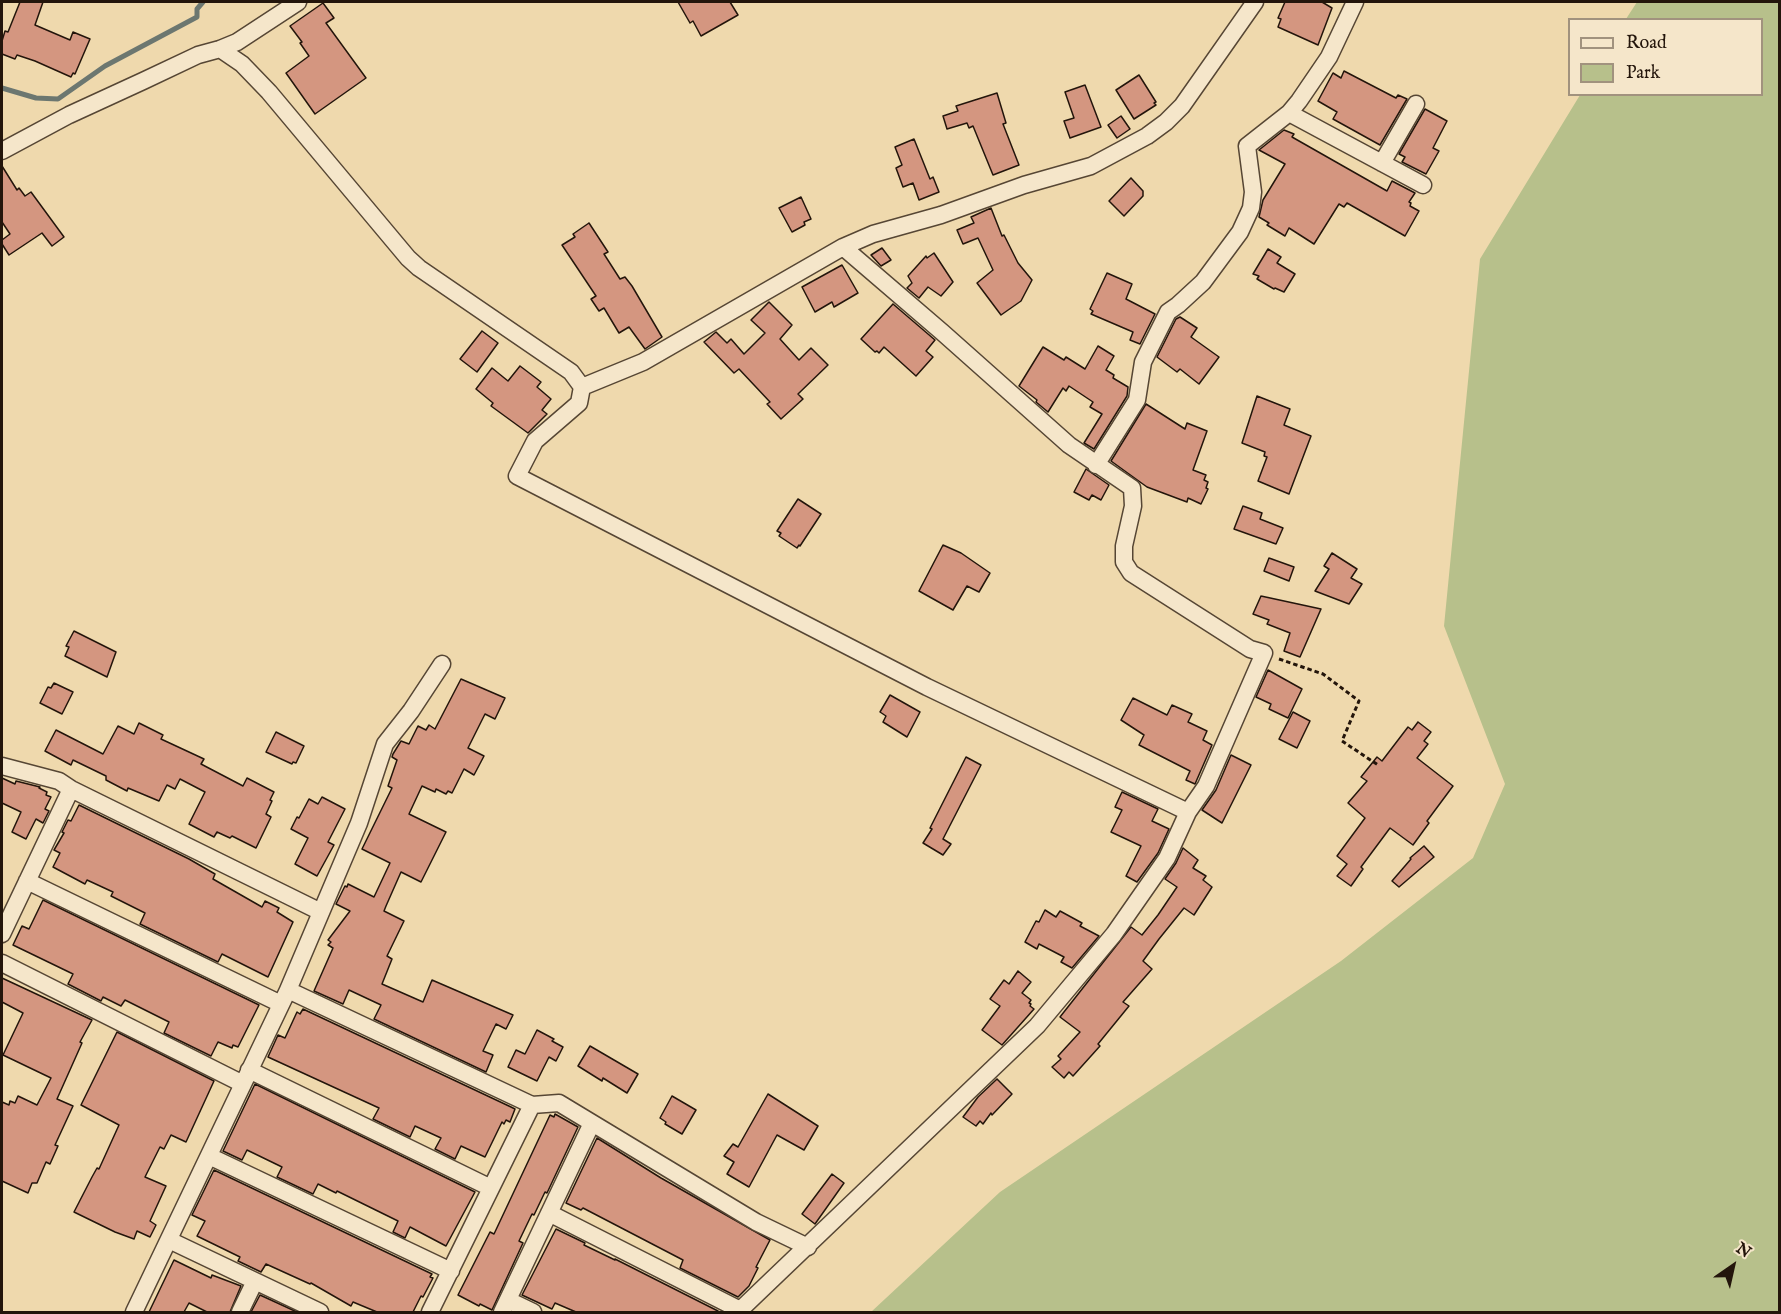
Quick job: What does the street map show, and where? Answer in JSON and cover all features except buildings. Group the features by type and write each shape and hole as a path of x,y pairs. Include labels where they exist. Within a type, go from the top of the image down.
{"street":[{"path":"2,151 69,115 142,81 198,56 237,42 298,2"},
{"path":"582,387 643,362 843,247 873,234 941,215 1024,185 1091,166 1147,136 1182,106 1255,2"},
{"path":"1096,465 1137,400 1143,362 1168,312 1203,282 1240,232 1251,208 1252,192 1247,146 1289,113 1329,57 1355,2"},
{"path":"220,49 242,64 269,92 408,258 419,268 571,372 582,387 579,403 535,441 517,476 936,692 1188,812"},
{"path":"1382,163 1416,105"},
{"path":"1289,113 1423,185"},
{"path":"549,1213 739,1311 1037,1026 1114,934 1167,858 1188,812 1206,786 1264,653 1250,650 1131,573 1124,562 1124,546 1133,506 1132,488 1069,445 934,324 843,247"},
{"path":"134,1312 284,997 359,823 386,744 442,664"},
{"path":"2,766 59,781 321,912"},
{"path":"2,934 71,789"},
{"path":"27,881 284,997 532,1105 559,1103 756,1222 808,1247"},
{"path":"2,963 491,1188"},
{"path":"430,1312 532,1105"},
{"path":"533,1312 505,1306 592,1123"},
{"path":"209,1156 451,1271"},
{"path":"169,1240 320,1312"},
{"path":"240,1312 255,1281"}],"path":[{"path":"1264,653 1323,674 1359,701 1342,741 1378,765"}],"green space":[{"path":"1637,2 1779,2 1779,1312 871,1312 1000,1192 1341,961 1473,858 1505,784 1444,626 1480,259 1579,96 1763,96 1763,18 1627,18"}],"waterway":[{"path":"2,88 36,98 58,99 105,66 197,17 197,9 203,2"}]}
